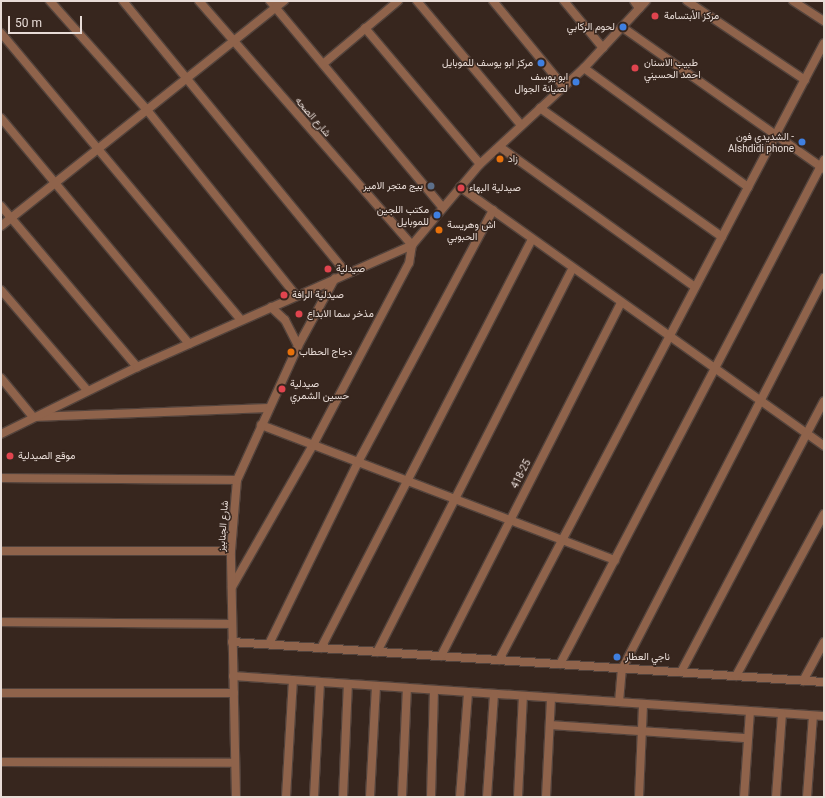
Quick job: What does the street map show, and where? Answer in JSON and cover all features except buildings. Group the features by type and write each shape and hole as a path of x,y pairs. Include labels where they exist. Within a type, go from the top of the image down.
{"street":[{"path":"50,1 147,110 296,295"},
{"path":"123,1 189,77 347,274"},
{"name":"شارع الصحه","path":"199,1 412,245"},
{"path":"270,1 442,207"},
{"path":"1,226 284,1"},
{"path":"324,64 398,1"},
{"path":"417,1 521,124"},
{"path":"493,1 563,86"},
{"path":"564,1 602,48"},
{"path":"1,434 137,366 412,245 442,207 480,164 521,124 584,68 622,27 636,4 646,1"},
{"path":"687,1 805,80"},
{"path":"793,1 824,21"},
{"path":"560,664 823,165 776,135 622,27"},
{"path":"365,28 480,164"},
{"path":"1,33 241,320"},
{"path":"500,660 824,43"},
{"path":"584,68 748,187"},
{"path":"540,108 722,237"},
{"path":"1,118 57,182 189,344"},
{"path":"500,146 695,287"},
{"path":"460,188 824,446"},
{"path":"1,206 137,366"},
{"path":"269,644 358,462 493,210"},
{"path":"321,648 406,480 532,239"},
{"path":"232,587 313,445 409,263 412,245"},
{"path":"377,652 457,499 573,268"},
{"name":"شارع الجنابيز","path":"236,797 231,551 237,480 298,346 335,278"},
{"path":"619,702 622,669 824,278"},
{"path":"1,290 87,390"},
{"name":"418-25","path":"441,656 509,519 621,302"},
{"path":"271,306 285,320 298,346"},
{"path":"1,378 33,417"},
{"path":"681,672 824,401"},
{"path":"33,417 269,408"},
{"path":"261,425 615,560"},
{"path":"1,478 237,480"},
{"path":"736,676 824,514"},
{"path":"1,551 231,551"},
{"path":"1,622 232,624"},
{"path":"232,642 824,682"},
{"path":"803,681 824,642"},
{"path":"233,676 824,716"},
{"path":"286,797 293,680"},
{"path":"314,797 320,682"},
{"path":"343,797 348,684"},
{"path":"370,797 376,686"},
{"path":"402,797 407,688"},
{"path":"431,797 434,690"},
{"path":"460,797 468,692"},
{"path":"1,693 234,693"},
{"path":"487,797 494,694"},
{"path":"518,797 523,696"},
{"path":"546,797 551,698"},
{"path":"639,797 644,732 643,704"},
{"path":"744,797 750,711"},
{"path":"776,797 782,714"},
{"path":"807,797 813,716"},
{"path":"550,725 748,738"},
{"path":"1,762 235,763"}],"place":[{"name":"مركز الأبتسامة","path":"655,16"},
{"name":"لحوم الركابي","path":"623,27"},
{"name":"مركز ابو يوسف للموبايل","path":"541,63"},
{"name":"طبيب الاسنان احمد الحسيني","path":"635,68"},
{"name":"ابو يوسف لصيانة الجوال","path":"576,82"},
{"name":"الشديدي فون - Alshdidi phone","path":"802,142"},
{"name":"زاد","path":"500,159"},
{"name":"بيج متجر الامير","path":"431,186"},
{"name":"صيدلية البهاء","path":"461,188"},
{"name":"مكتب اللجين للموبايل","path":"437,215"},
{"name":"اش وهريسة الحبوبي","path":"439,230"},
{"name":"صيدلية","path":"328,269"},
{"name":"صيدلية الرافة","path":"284,295"},
{"name":"مذخر سما الابداع","path":"299,314"},
{"name":"دجاج الحطاب","path":"291,352"},
{"name":"صيدلية حسين الشمري","path":"282,389"},
{"name":"موقع الصيدلية","path":"10,456"},
{"name":"ناجي العطار","path":"617,657"}]}
